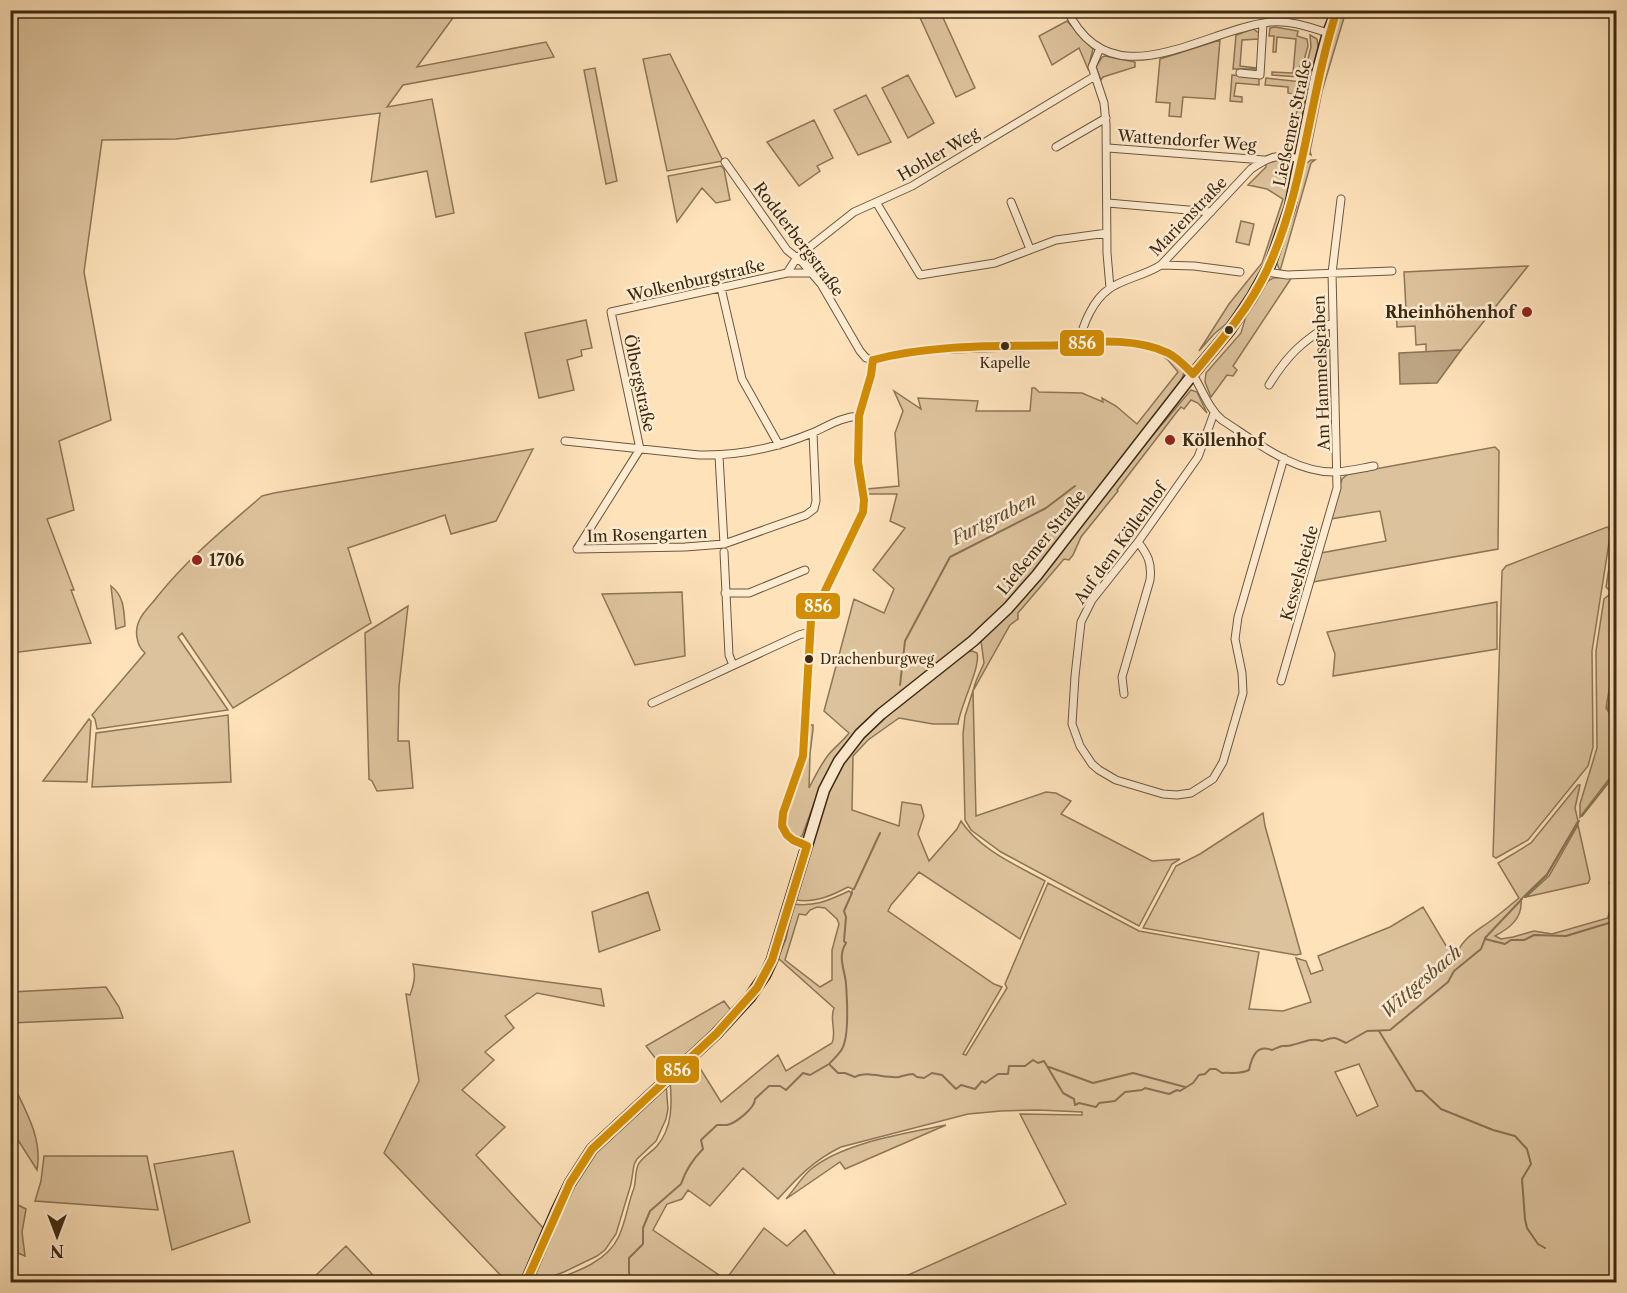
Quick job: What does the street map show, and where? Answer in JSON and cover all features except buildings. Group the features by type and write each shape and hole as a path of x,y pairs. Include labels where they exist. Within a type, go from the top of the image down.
{"street":[{"path":"1067,10 1080,32 1100,48 1129,57 1149,57 1263,24 1279,22 1328,33"},
{"name":"Ließemer Straße","path":"526,1282 570,1183 592,1149 716,1034 757,988 772,960 824,790 839,761 860,734 881,714 973,641 1008,608 1037,575 1229,331 1252,297 1267,272 1290,207 1316,77 1337,10"},
{"path":"1240,74 1260,75 1263,24"},
{"path":"1100,48 1092,67 1104,103 1106,118 1110,288"},
{"name":"Hohler Weg","path":"796,259 854,212 921,181 1095,76"},
{"path":"1056,147 1106,118"},
{"name":"Wattendorfer Weg","path":"1108,148 1264,160"},
{"path":"1264,160 1282,155 1299,159"},
{"name":"Marienstraße","path":"1079,343 1096,301 1110,288 1150,272 1161,265 1251,169 1264,160"},
{"name":"Rodderbergstraße","path":"725,162 787,250 821,284 860,351 866,358 873,360"},
{"name":"Am Hammelsgraben","path":"1337,472 1332,273 1341,199"},
{"path":"876,202 920,275 995,263 1056,240 1107,233"},
{"path":"1011,202 1030,249"},
{"path":"1108,203 1211,212"},
{"name":"Wolkenburgstraße","path":"787,273 796,259"},
{"path":"1161,265 1194,266 1240,273"},
{"name":"Am Hammelsgraben","path":"1267,272 1287,275 1392,271"},
{"name":"Wolkenburgstraße","path":"611,312 787,273 811,273"},
{"path":"721,288 742,379 779,445"},
{"name":"Ölbergstraße","path":"577,549 640,449 611,312"},
{"path":"1269,386 1290,355 1302,343 1333,322"},
{"path":"807,846 793,840 782,826 783,813 803,756 811,620 859,523 862,512 864,500 858,462 859,416 873,360 895,354 928,350 1079,343 1142,343 1176,356 1193,374 1214,413 1284,458 1310,468 1337,472 1374,466"},
{"name":"Auf dem Köllenhof","path":"1214,413 1198,457 1138,542 1092,600 1081,622 1072,724 1085,755 1116,780 1163,794 1191,793 1214,779 1223,762 1241,702 1243,682 1235,631 1284,458"},
{"path":"565,441 719,456 779,445 813,433 838,420 859,416"},
{"name":"Im Rosengarten","path":"577,549 724,544 806,515 814,509 816,494 813,433"},
{"path":"719,456 724,544"},
{"name":"Kesselsheide","path":"1281,681 1337,488 1337,472"},
{"path":"1124,694 1122,676 1150,580 1151,567 1148,556 1138,542"},
{"path":"724,552 729,656 733,665"},
{"path":"725,593 749,592 805,570"},
{"path":"652,703 810,632"}],"shaded area":[{"path":"10,11 458,11 417,67 546,42 554,57 403,85 387,107 432,99 454,213 436,217 427,171 371,182 380,113 176,139 102,140 84,272 111,420 59,441 74,510 47,519 91,643 11,653"},
{"path":"917,11 940,11 975,88 956,97"},
{"path":"1342,11 1346,11 1322,91 1311,155 1306,152 1323,67"},
{"path":"1067,21 1093,49 1088,69 1079,48 1052,65 1039,36"},
{"path":"1270,28 1298,31 1297,36 1307,39 1308,46 1303,64 1300,65 1299,77 1272,75 1272,72 1293,73 1296,39 1277,37 1276,52 1273,52 1274,36 1269,36"},
{"path":"1253,29 1259,33 1259,39 1242,40 1240,66 1257,68 1233,69 1236,35"},
{"path":"1310,35 1317,39 1318,47 1301,135 1296,143 1289,147 1298,105 1292,105 1293,94 1288,93 1288,87 1265,85 1266,78 1302,82 1311,47"},
{"path":"1220,40 1215,99 1183,97 1181,117 1169,116 1170,103 1156,102 1160,59"},
{"path":"670,54 723,161 667,171 643,59"},
{"path":"1105,56 1135,62 1135,67 1103,77 1101,80 1096,67"},
{"path":"595,68 617,181 606,184 584,70"},
{"path":"908,75 934,123 908,138 882,88"},
{"path":"1232,75 1259,78 1259,85 1236,83 1234,96 1242,97 1242,102 1230,101"},
{"path":"866,95 891,142 858,155 834,110"},
{"path":"814,120 833,158 817,166 820,171 799,186 767,142"},
{"path":"1276,160 1288,163 1292,173 1287,201 1267,264 1251,292 1227,323 1199,351 1229,304 1262,263 1283,199 1267,189 1248,185 1266,167 1266,163"},
{"path":"1315,160 1311,163 1280,271 1276,261 1304,165"},
{"path":"721,166 724,169 730,200 716,203 702,188 677,222 668,176"},
{"path":"1241,221 1254,224 1249,245 1236,242"},
{"path":"1528,266 1461,350 1426,352 1426,344 1416,345 1415,326 1397,327 1396,309 1406,309 1404,272"},
{"path":"1292,277 1233,366 1237,370 1233,376 1227,375 1211,397 1205,382 1206,373 1241,333 1246,316 1268,281 1273,278"},
{"path":"586,320 592,348 581,350 582,356 567,360 574,390 539,398 525,333"},
{"path":"1154,350 1160,351 1182,366 1184,372 1181,382 1021,588 991,619 879,711 819,790 802,836 798,838 793,835 787,826 786,816 806,755 810,725 813,725 813,729 809,788 831,751 849,733 824,711 854,599 884,613 894,589 873,570 905,528 890,521 897,494 868,494 867,489 899,486 895,433 903,411 894,391 921,409 918,398 978,401 976,411 1030,411 1032,388 1039,392 1082,393 1103,402 1102,398 1116,406 1137,424 1178,372 1168,360"},
{"path":"1461,350 1437,383 1400,384 1399,353"},
{"path":"1191,390 1197,392 1207,413 1198,403 1191,400 1184,409 1181,407 1081,537 1073,555 1069,560 1064,559 1018,613 1018,619 1010,625 973,691 976,816 1046,792 1056,793 1071,801 1061,814 1152,861 1180,859 1172,864 1139,926 1001,852 971,830 965,820 963,734 965,716 976,681 984,663 982,638"},
{"path":"1495,447 1499,451 1498,549 1313,582 1321,553 1386,541 1380,511 1330,519 1342,479 1348,474"},
{"path":"533,449 496,521 451,534 445,515 348,548 371,623 233,708 182,633 178,637 228,710 97,729 92,715 145,653 138,642 137,632 138,623 144,613 194,556 262,496"},
{"path":"1616,499 1616,591 1606,587 1615,530"},
{"path":"1607,527 1611,530 1592,651 1593,747 1588,766 1528,840 1496,858 1493,856 1502,571 1506,566"},
{"path":"111,586 119,594 124,614 125,626 116,629"},
{"path":"682,592 685,656 635,665 602,594"},
{"path":"1609,595 1616,595 1616,648 1606,708 1616,723 1616,770 1580,817 1580,804 1597,748 1596,651 1604,599"},
{"path":"1497,602 1497,649 1333,676 1335,654 1327,632"},
{"path":"408,606 399,687 398,741 409,741 413,788 377,791 369,779 365,633"},
{"path":"967,652 977,653 976,667 958,724 933,724 899,718 868,740 853,756 852,810 899,826 902,802 921,805 924,816 918,834 929,861 957,829 961,821 988,848 1045,881 1020,939 919,872 888,911 994,984 1002,987 963,1054 966,1055 1007,988 1005,984 1048,883 1139,931 1259,952 1249,1009 1283,1011 1311,1002 1296,958 1306,961 1311,974 1323,970 1318,956 1390,927 1423,907 1454,959 1468,938 1519,898 1498,863 1531,843 1580,785 1575,808 1578,821 1547,874 1521,899 1518,917 1506,930 1495,936 1501,939 1534,931 1552,934 1608,918 1609,913 1615,912 1609,882 1616,880 1616,1282 900,1282 906,1276 1066,1204 1020,1114 1082,1115 1082,1112 1038,1110 968,1114 841,1147 807,1170 778,1199 743,1168 710,1206 688,1190 682,1199 667,1204 653,1230 722,1277 718,1282 548,1282 588,1266 614,1245 634,1188 638,1165 657,1146 669,1123 670,1080 695,1060 721,1102 778,1055 786,1071 832,1043 834,1008 778,958 786,939 793,904 822,902 849,891 851,893 853,889 848,887 816,900 796,900 828,793 839,768 865,735","holes":["817,907 825,908 839,924 832,950 832,980 820,987 785,960 799,914 806,915","1359,1064 1378,1106 1357,1116 1335,1072"]},
{"path":"1616,656 1616,719 1609,707"},
{"path":"228,715 231,782 92,787 96,733"},
{"path":"89,719 91,721 87,782 43,781"},
{"path":"1263,813 1301,954 1143,928 1176,866 1200,854"},
{"path":"1578,825 1590,879 1588,883 1526,897 1549,876"},
{"path":"648,892 660,930 599,952 592,912"},
{"path":"413,964 601,989 604,1006 537,993 505,1016 514,1028 485,1052 494,1060 462,1090 505,1127 476,1155 545,1230 523,1282 507,1282 384,1153 419,1081 406,994 410,995 413,984"},
{"path":"106,987 123,1018 11,1023 11,992"},
{"path":"724,1001 733,1013 668,1075 646,1046"},
{"path":"11,1080 35,1134 37,1170 11,1129"},
{"path":"666,1084 668,1109 666,1119 656,1141 637,1159 634,1165 631,1184 616,1234 605,1250 597,1256 564,1272 531,1282 560,1211 595,1150"},
{"path":"946,1125 845,1169 840,1162 786,1199 810,1170 839,1153 875,1140"},
{"path":"233,1151 250,1222 172,1250 154,1164"},
{"path":"44,1156 147,1156 158,1210 35,1201 41,1181"},
{"path":"10,1201 26,1209 22,1232 25,1256 11,1250"},
{"path":"764,1228 787,1246 805,1230 840,1282 724,1282"},
{"path":"346,1246 372,1274 374,1282 309,1282"}],"waterway":[{"name":"Furtgraben","path":"900,685 905,641 950,557 1046,508 1075,486"},
{"path":"1616,650 1608,708 1616,721"},
{"path":"1582,816 1616,773"},
{"path":"1525,897 1547,875 1579,821"},
{"name":"Furtgraben","path":"854,889 880,833"},
{"name":"Furtgraben","path":"830,1063 842,1049 846,1036 846,990 842,953 846,943 844,941 846,917 844,911 852,893"},
{"path":"1485,938 1522,899"},
{"name":"Wittgesbach","path":"626,1282 631,1278 629,1258 643,1244 643,1228 650,1211 681,1184 690,1166 703,1149 701,1140 717,1125 731,1124 749,1111 755,1099 769,1086 780,1086 786,1090 803,1073 810,1075 829,1064 838,1073 855,1077 865,1074 894,1077 913,1074 924,1078 932,1073 942,1075 956,1089 961,1085 975,1089 982,1081 985,1083 998,1074 1008,1074 1009,1066 1025,1066 1033,1060 1038,1063 1044,1061 1063,1093 1074,1099 1075,1105 1079,1103 1096,1107 1099,1103 1115,1101 1125,1092 1145,1088 1169,1094 1180,1091 1210,1069 1216,1069 1222,1073 1245,1072 1249,1070 1256,1052 1262,1049 1272,1050 1310,1040 1322,1041 1334,1038 1346,1043 1367,1031 1390,1030 1448,982 1454,971 1481,949 1485,939 1505,944 1511,940 1524,940 1534,935 1566,936 1612,922 1616,918"},
{"path":"1379,1031 1416,1091 1422,1091 1441,1109 1493,1130 1515,1136 1527,1149 1531,1164 1522,1179 1525,1219 1527,1228 1538,1244 1545,1248"},
{"name":"Wittgesbach","path":"1049,1067 1093,1083 1133,1073 1185,1087"}],"transit line":[{"name":"856","path":"1193,374 1252,298 1280,239 1290,207 1337,10"},
{"name":"856","path":"873,360 946,348 1119,342 1146,345 1168,353 1193,374"},
{"name":"856","path":"807,846 787,835 782,826 783,813 803,756 811,620 863,512 864,500 858,462 859,416 873,360"},
{"name":"856","path":"526,1282 570,1183 592,1149 716,1034 757,988 772,960 807,846"}],"place":[{"name":"Rheinhöhenhof","path":"1527,312"},
{"name":"Kapelle","path":"1005,346"},
{"name":"Köllenhof","path":"1170,440"},
{"name":"1706","path":"197,560"},
{"name":"Drachenburgweg","path":"809,659"}]}
